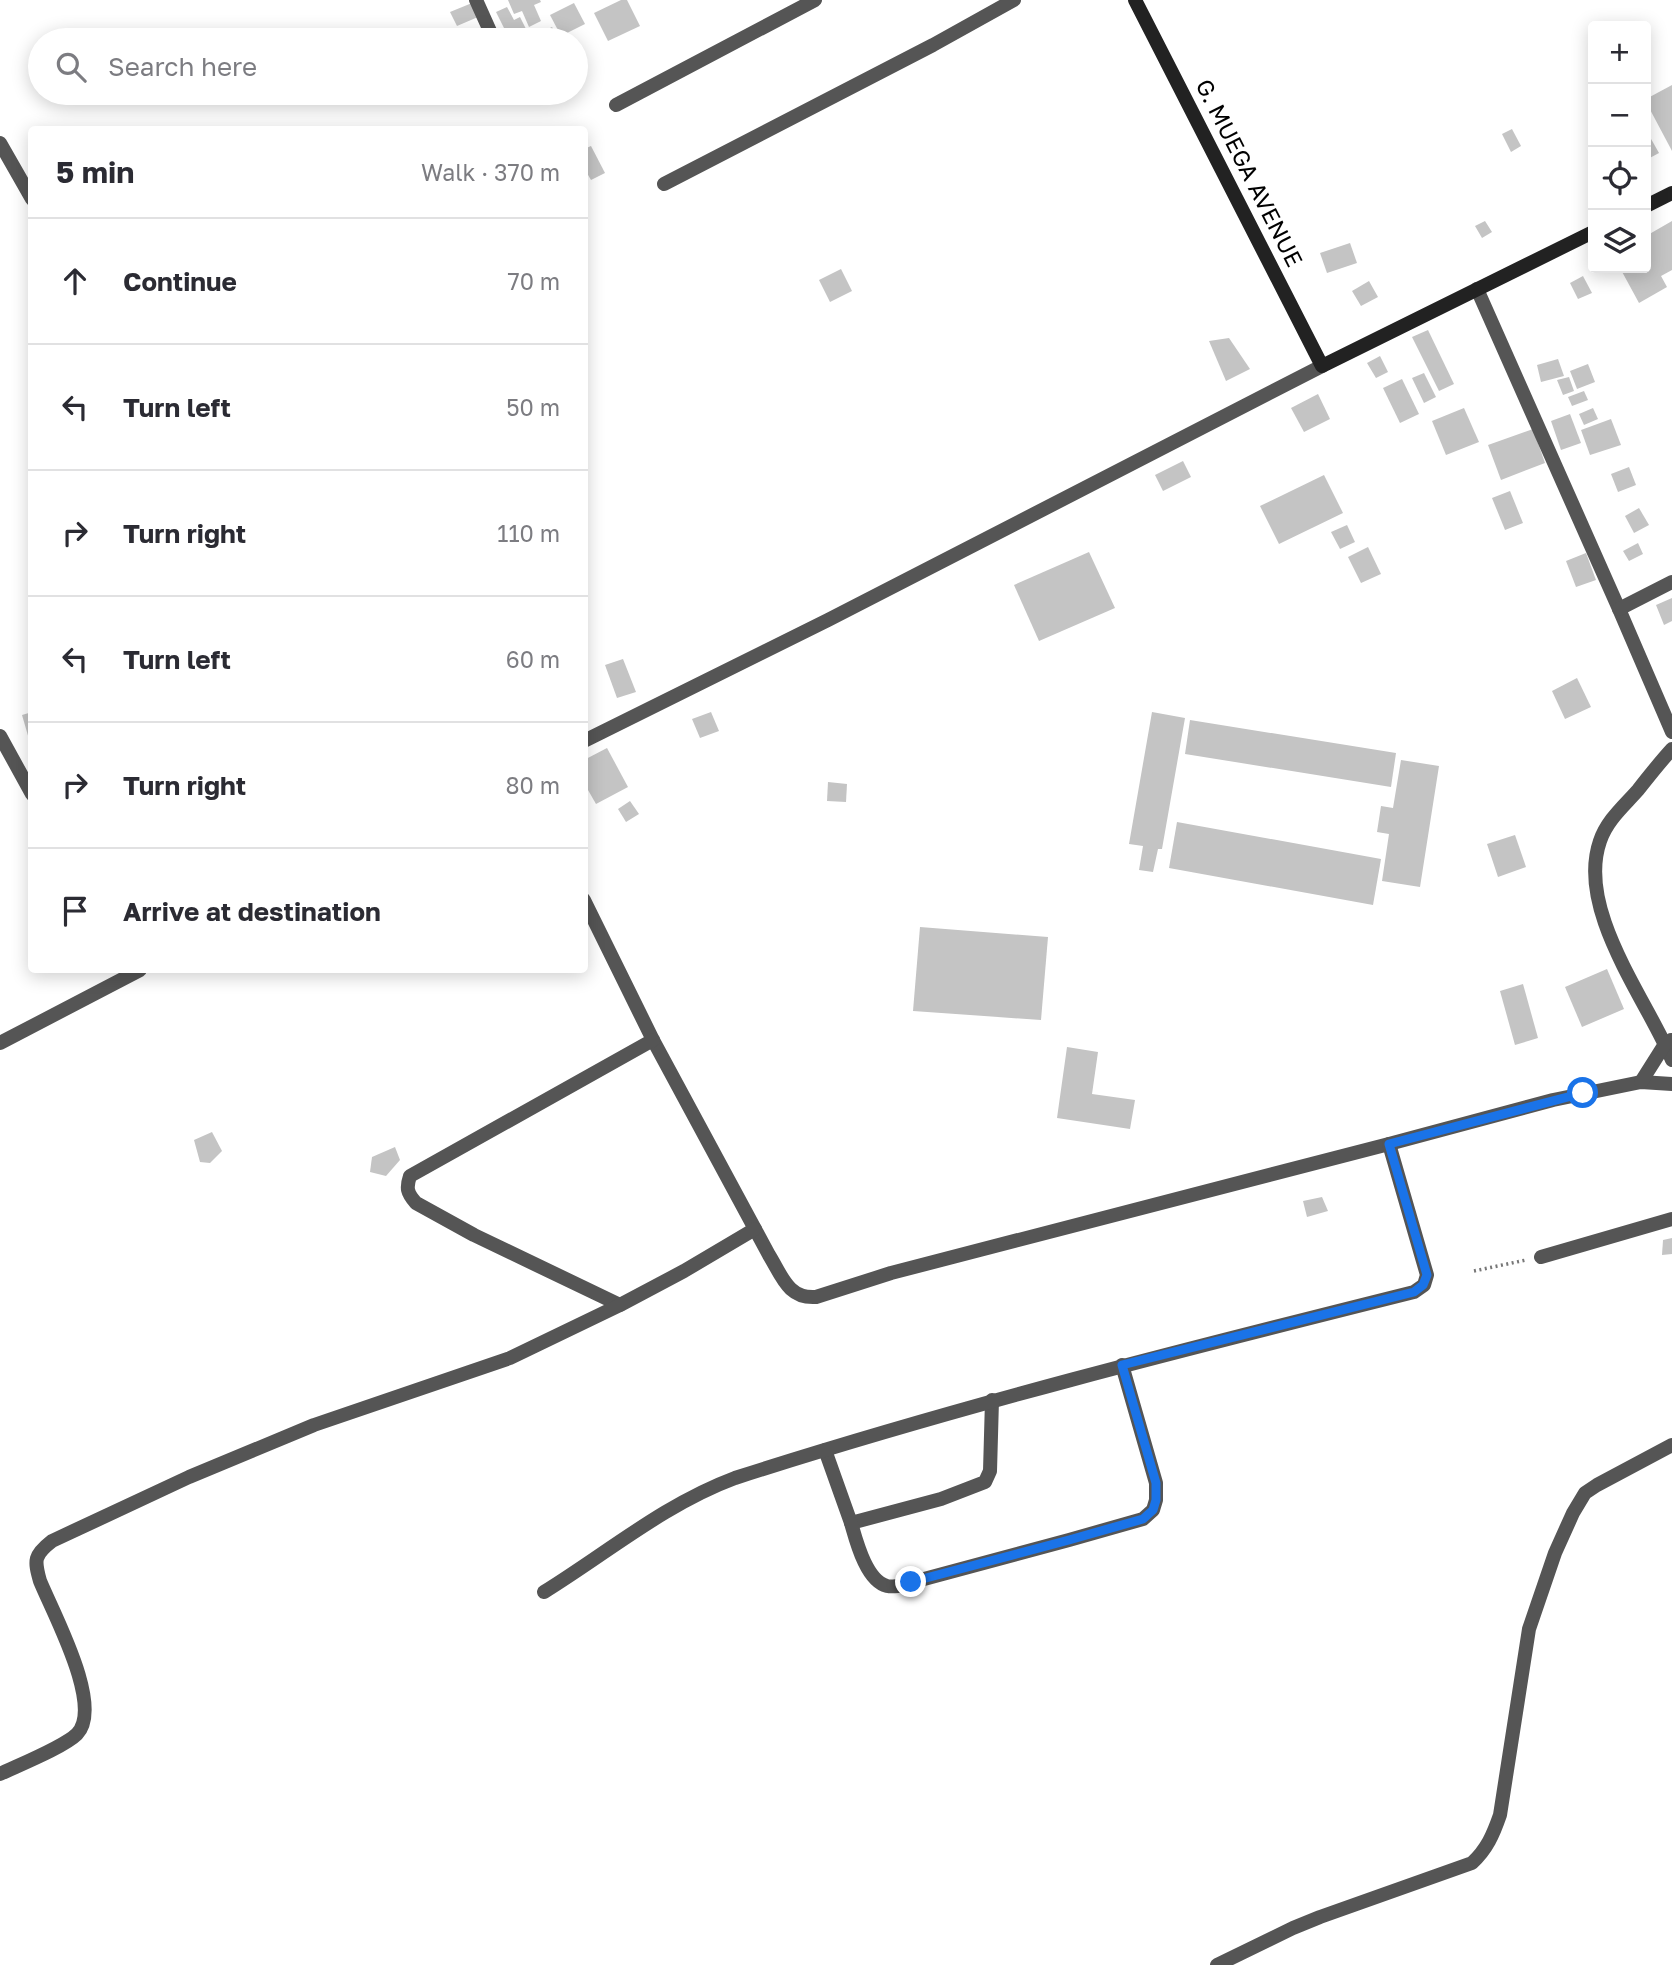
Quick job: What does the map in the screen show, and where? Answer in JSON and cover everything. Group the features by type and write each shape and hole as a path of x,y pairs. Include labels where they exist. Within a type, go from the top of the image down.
{"street":[{"path":"476,0 489,28"},
{"path":"616,105 815,0"},
{"path":"664,184 933,45 1014,0"},
{"name":"G. MUEGA AVENUE","path":"1135,0 1322,366"},
{"path":"0,143 28,192"},
{"path":"1651,204 1672,193"},
{"path":"588,739 816,626 1322,366 1588,234"},
{"path":"1477,289 1672,732"},
{"path":"1619,609 1672,582"},
{"path":"0,736 28,787"},
{"path":"1672,749 1609,823 1600,841 1595,884 1601,914 1624,967 1669,1041 1672,1059"},
{"path":"588,908 653,1040 755,1229 790,1289 806,1297 816,1297 891,1273 1553,1100 1641,1082 1672,1084"},
{"path":"0,1043 129,973"},
{"path":"620,1305 474,1235 416,1203 406,1187 410,1176 653,1040"},
{"path":"1641,1082 1669,1041"},
{"path":"544,1592 676,1504 710,1487 992,1400 1414,1292 1423,1285 1427,1275 1389,1144"},
{"path":"1541,1257 1672,1219"},
{"path":"0,1774 66,1743 78,1734 83,1724 85,1698 81,1678 37,1570 36,1560 40,1550 52,1541 189,1477 314,1425 510,1358 620,1305 755,1229"},
{"path":"825,1450 867,1569 887,1587 1143,1519 1153,1510 1156,1483 1122,1365"},
{"path":"851,1523 941,1499 985,1482 992,1456 992,1400"},
{"path":"1217,1965 1320,1917 1472,1863 1483,1853 1500,1815 1530,1629 1555,1553 1568,1523 1585,1493 1672,1445"}],"path":[{"path":"1474,1271 1541,1257"}],"building":[{"path":"508,0 540,0 541,2 534,5 541,21 529,27 522,11 514,14"},
{"path":"621,0 627,0 640,26 608,41 594,13"},
{"path":"472,3 478,17 457,26 450,12"},
{"path":"574,3 585,24 577,28 557,28 550,15"},
{"path":"507,7 514,20 520,17 526,28 504,28 496,12"},
{"path":"1672,85 1672,151 1651,111 1651,96"},
{"path":"1512,129 1521,146 1511,152 1502,134"},
{"path":"1651,139 1659,153 1651,157"},
{"path":"591,146 605,173 591,180 588,175 588,147"},
{"path":"1485,221 1492,232 1482,238 1475,226"},
{"path":"1672,221 1672,270 1661,276 1667,287 1639,303 1623,273 1651,273 1651,233"},
{"path":"1350,243 1357,263 1327,273 1320,253"},
{"path":"841,269 852,291 830,302 819,280"},
{"path":"1583,276 1592,293 1578,299 1570,283"},
{"path":"1369,281 1378,297 1361,306 1352,291"},
{"path":"1428,330 1454,384 1439,391 1412,337"},
{"path":"1229,338 1250,369 1226,381 1209,341"},
{"path":"1380,356 1388,372 1376,378 1367,363"},
{"path":"1558,359 1564,376 1541,382 1537,365"},
{"path":"1588,364 1595,382 1577,389 1570,371"},
{"path":"1424,373 1436,397 1424,403 1412,378"},
{"path":"1569,377 1574,391 1563,395 1557,380"},
{"path":"1402,379 1419,414 1400,423 1383,388"},
{"path":"1584,391 1588,400 1572,406 1568,397"},
{"path":"1318,394 1330,419 1304,432 1291,408"},
{"path":"1464,408 1479,442 1446,455 1432,421"},
{"path":"1593,408 1598,419 1584,425 1579,414"},
{"path":"1570,414 1581,443 1561,450 1551,421"},
{"path":"1611,419 1621,445 1590,455 1581,430"},
{"path":"1533,429 1545,463 1501,480 1488,445"},
{"path":"1183,461 1191,477 1163,491 1155,475"},
{"path":"1629,467 1636,485 1618,492 1611,474"},
{"path":"1324,475 1343,513 1279,544 1260,506"},
{"path":"1510,491 1523,523 1505,530 1492,498"},
{"path":"1639,508 1649,525 1634,533 1625,516"},
{"path":"1347,525 1355,542 1340,549 1331,532"},
{"path":"1638,543 1643,554 1629,561 1623,551"},
{"path":"1368,547 1381,574 1361,583 1348,557"},
{"path":"1089,552 1115,608 1039,641 1014,585"},
{"path":"1586,553 1596,580 1576,587 1566,561"},
{"path":"1672,598 1672,621 1664,625 1656,605"},
{"path":"623,659 636,692 617,698 605,665"},
{"path":"1577,678 1591,707 1565,719 1552,691"},
{"path":"711,712 719,731 700,738 692,719"},
{"path":"1152,712 1185,718 1162,849 1158,849 1153,872 1139,870 1143,846 1129,844"},
{"path":"28,713 28,736 22,715"},
{"path":"1190,720 1396,753 1391,787 1185,754"},
{"path":"607,748 628,787 596,804 588,790 588,758"},
{"path":"1401,760 1439,766 1420,887 1382,881 1389,834 1377,832 1381,806 1393,808"},
{"path":"828,782 847,784 846,802 827,801"},
{"path":"630,801 639,814 626,822 618,809"},
{"path":"1177,822 1381,859 1373,905 1169,868"},
{"path":"1515,835 1526,867 1498,877 1487,844"},
{"path":"920,927 1048,937 1041,1020 913,1011"},
{"path":"1607,969 1624,1009 1582,1027 1565,987"},
{"path":"1523,984 1538,1038 1515,1045 1500,991"},
{"path":"1067,1047 1098,1052 1092,1094 1135,1100 1130,1129 1057,1118"},
{"path":"212,1132 222,1151 210,1163 200,1162 194,1140"},
{"path":"395,1147 400,1160 386,1176 370,1172 372,1157"},
{"path":"1322,1197 1328,1211 1307,1217 1303,1201"},
{"path":"1672,1238 1672,1254 1662,1255 1663,1240"}],"route":[{"path":"911,1582 1143,1519 1153,1510 1156,1483 1122,1365 1414,1292 1423,1285 1427,1275 1389,1144 1583,1093"}]}
